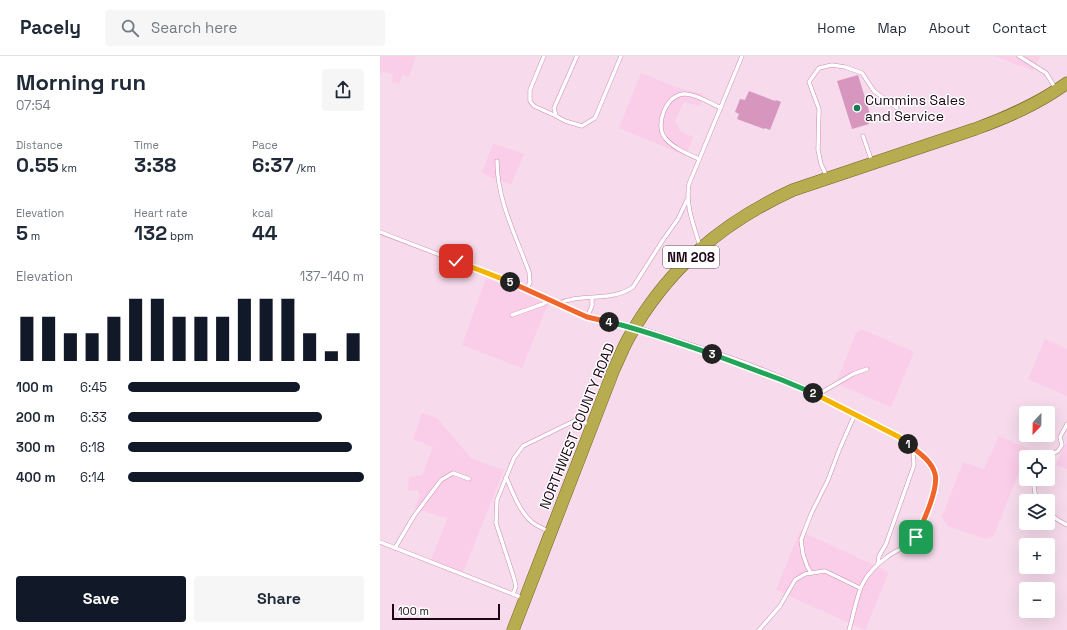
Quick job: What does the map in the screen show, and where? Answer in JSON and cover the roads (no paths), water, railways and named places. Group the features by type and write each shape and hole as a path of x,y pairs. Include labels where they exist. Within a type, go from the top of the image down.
{"highway":[{"name":"NORTHWEST COUNTY ROAD","path":"513,630 614,369 635,328 654,298 700,248 725,228 758,207 793,190 1001,120 1023,110 1067,83"}],"street":[{"path":"635,328 728,358 817,395"}],"lane":[{"path":"544,56 530,90 530,101 534,106 565,121 582,126 595,118 621,56"},
{"path":"556,116 554,108 577,56"},
{"path":"700,248 687,194 689,184 742,56"},
{"path":"1019,56 1046,73 1056,90"},
{"path":"827,178 821,164 818,150 819,109 809,82 819,68 832,65 845,67 862,73 874,91 897,108"},
{"path":"699,159 679,149 664,138 660,125 668,102 675,96 686,94 721,108"},
{"path":"863,136 873,163"},
{"path":"497,161 499,187 504,206 529,272 530,282 527,289"},
{"path":"558,304 566,300 606,297 627,292 633,287 678,219 688,199"},
{"path":"380,232 527,289 587,317 635,328"},
{"path":"587,317 592,306 592,298"},
{"path":"512,316 543,304 549,300"},
{"path":"817,395 853,374 867,369"},
{"path":"817,395 899,437 930,464 936,475 935,487 925,520 916,537 878,564 865,578 858,593 849,630"},
{"path":"811,573 802,554 801,540 855,414"},
{"path":"513,594 516,586 496,523 497,500 514,458 523,446 576,420 592,425"},
{"path":"1062,446 1060,438 1067,424"},
{"path":"1055,452 1062,446 1067,445"},
{"path":"878,564 879,556 886,544 914,465 913,448"},
{"path":"395,548 414,516 441,480 453,473 469,479"},
{"path":"506,477 524,513 535,525 551,532"},
{"path":"1055,518 1067,525"},
{"path":"380,542 525,599"},
{"path":"759,630 780,606 795,580 805,574 825,571 860,588"}],"place":[{"name":"Cummins Sales and Service","path":"857,108"}]}
